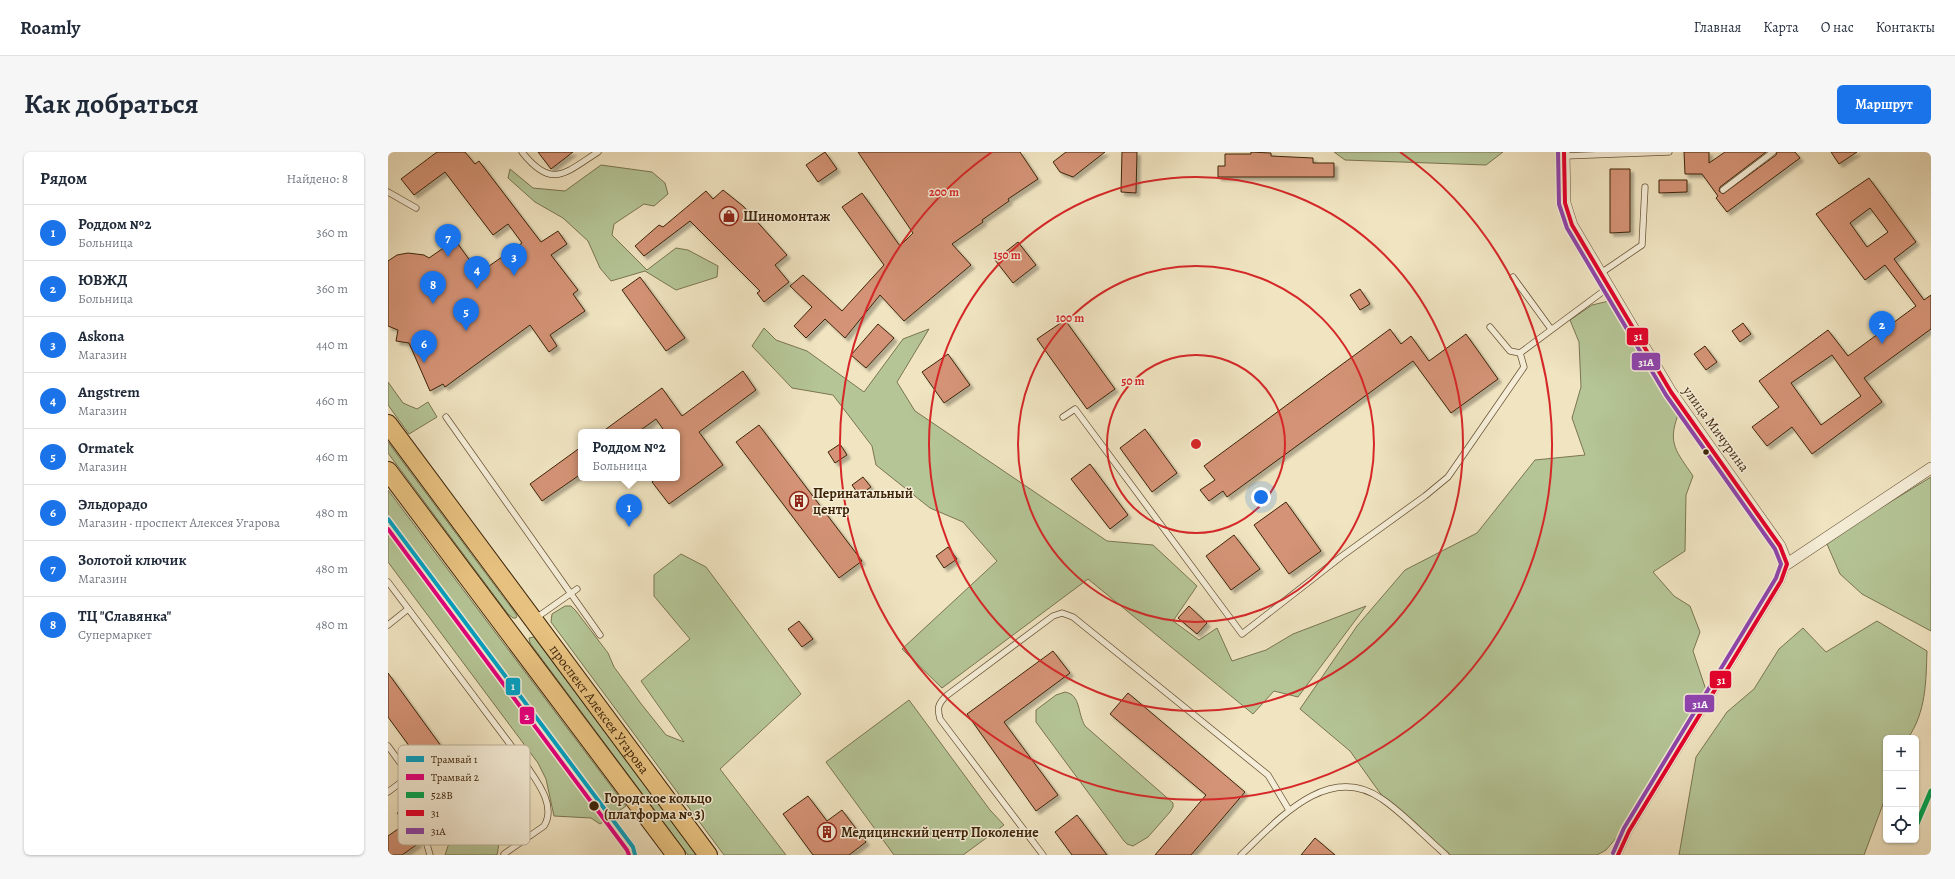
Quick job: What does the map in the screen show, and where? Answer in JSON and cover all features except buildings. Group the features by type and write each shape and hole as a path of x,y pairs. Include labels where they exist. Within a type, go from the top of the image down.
{"main road":[{"name":"проспект Алексея Угарова","path":"388,424 708,855"},
{"name":"проспект Алексея Угарова","path":"388,471 676,855"},
{"path":"513,637 534,620"}],"street":[{"name":"улица Мичурина","path":"1564,154 1565,203 1572,225 1671,392 1780,546 1787,564"},
{"path":"1787,564 1931,468"}],"lane":[{"path":"522,152 533,166 547,175 564,174 598,152"},
{"path":"1564,154 1670,152"},
{"path":"1723,190 1773,152"},
{"path":"1601,273 1642,244 1645,187"},
{"path":"388,192 416,208"},
{"path":"1513,277 1551,328"},
{"path":"1520,353 1551,328 1609,288"},
{"path":"1490,327 1510,351 1520,353"},
{"path":"1064,417 1076,410 1242,634 1342,556 1425,496 1448,477 1524,368 1520,353"},
{"path":"446,417 570,595 600,635"},
{"path":"1618,855 1629,831 1781,581 1787,564"},
{"path":"388,582 511,745"},
{"path":"534,620 577,589"},
{"path":"388,625 408,610"},
{"path":"1043,855 940,719 938,708 939,704 946,696 1053,616 1062,613 1073,617 1268,775 1289,810"},
{"path":"388,746 398,760"},
{"path":"530,771 542,788 548,809 548,820 544,826 530,836"},
{"path":"388,792 398,784"},
{"path":"1241,855 1289,810 1320,791 1339,787 1360,788 1382,798 1446,855"},
{"path":"427,845 430,855"},
{"path":"504,854 517,845"}],"green space":[{"path":"1334,152 1503,152 1486,165 1345,160"},
{"path":"601,165 652,172 665,183 668,194 654,206 644,204 614,224 612,235 647,270 676,248 688,250 718,266 717,277 676,290 645,271 611,281 600,268 588,241 563,218 535,202 508,178 510,169 533,188 565,191"},
{"path":"1609,301 1678,415 1673,433 1675,447 1693,476 1686,495 1685,551 1653,572 1674,596 1690,606 1700,632 1693,651 1706,690 1622,831 1606,850 1597,855 1443,855 1380,793 1350,751 1300,709 1357,626 1405,570 1477,533 1535,460 1585,455 1572,418 1581,387 1579,342 1570,320 1592,305"},
{"path":"764,328 776,340 807,351 864,392 903,339 929,329 897,382 915,411 1107,541 1153,545 1197,586 1173,621 1199,640 1217,628 1232,661 1266,650 1293,634 1366,606 1298,697 1274,691 1253,714 1088,579 942,688 902,649 997,561 963,522 930,508 876,465 872,446 833,395 792,388 752,346"},
{"path":"388,382 403,403 417,409 428,402 437,417 409,434 388,405"},
{"path":"388,442 513,610 517,616 516,618 513,618 508,614 388,453"},
{"path":"1931,477 1931,631 1862,594 1840,574 1827,544 1864,518"},
{"path":"388,490 626,806 600,824 591,818 554,816 546,779 538,763 530,752 530,745 525,745 388,562"},
{"path":"681,554 706,567 801,694 720,769 786,855 724,855 551,622 552,614 565,606 571,606 608,653 614,667 666,735 684,742 641,681 690,639 654,596 654,575"},
{"path":"1877,621 1927,651 1924,696 1922,707 1914,728 1910,735 1883,735 1883,804 1864,855 1679,855 1696,757 1727,712 1754,689 1779,649 1803,628 1826,652"},
{"path":"534,637 697,855 688,855 530,643 529,638"},
{"path":"1065,692 1070,694 1076,700 1085,726 1173,803 1173,807 1170,812 1148,837 1133,846 1124,841 1036,722 1036,710 1056,695"},
{"path":"909,700 990,810 1004,825 963,855 894,855 826,762"},
{"path":"448,845 499,845 497,855 445,855"}],"tram line":[{"name":"1","path":"388,519 633,847 635,855"},
{"name":"2","path":"388,529 627,850 629,855"},
{"path":"618,837 631,855"}],"transit line":[{"name":"31А","path":"1558,152 1559,204 1567,228 1666,395 1775,549 1781,564 1776,578 1624,828 1613,853"},
{"name":"31","path":"1564,152 1565,203 1572,225 1671,392 1780,546 1787,564 1781,581 1629,831 1618,855"},
{"name":"528В","path":"1919,819 1931,791"}],"place":[{"name":"Шиномонтаж","path":"729,216"},
{"name":"Золотой ключик","path":"448,257"},
{"name":"Askona","path":"514,276"},
{"name":"Angstrem","path":"477,289"},
{"name":"ТЦ \"Славянка\"","path":"433,304"},
{"name":"Ormatek","path":"466,331"},
{"name":"ЮВЖД","path":"1882,344"},
{"name":"Эльдорадо","path":"424,363"},
{"name":"Перинатальный центр","path":"799,501"},
{"name":"Роддом №2","path":"629,527"},
{"name":"Городское кольцо (платформа № 3)","path":"594,806"},
{"name":"Медицинский центр Поколение","path":"827,832"}]}
